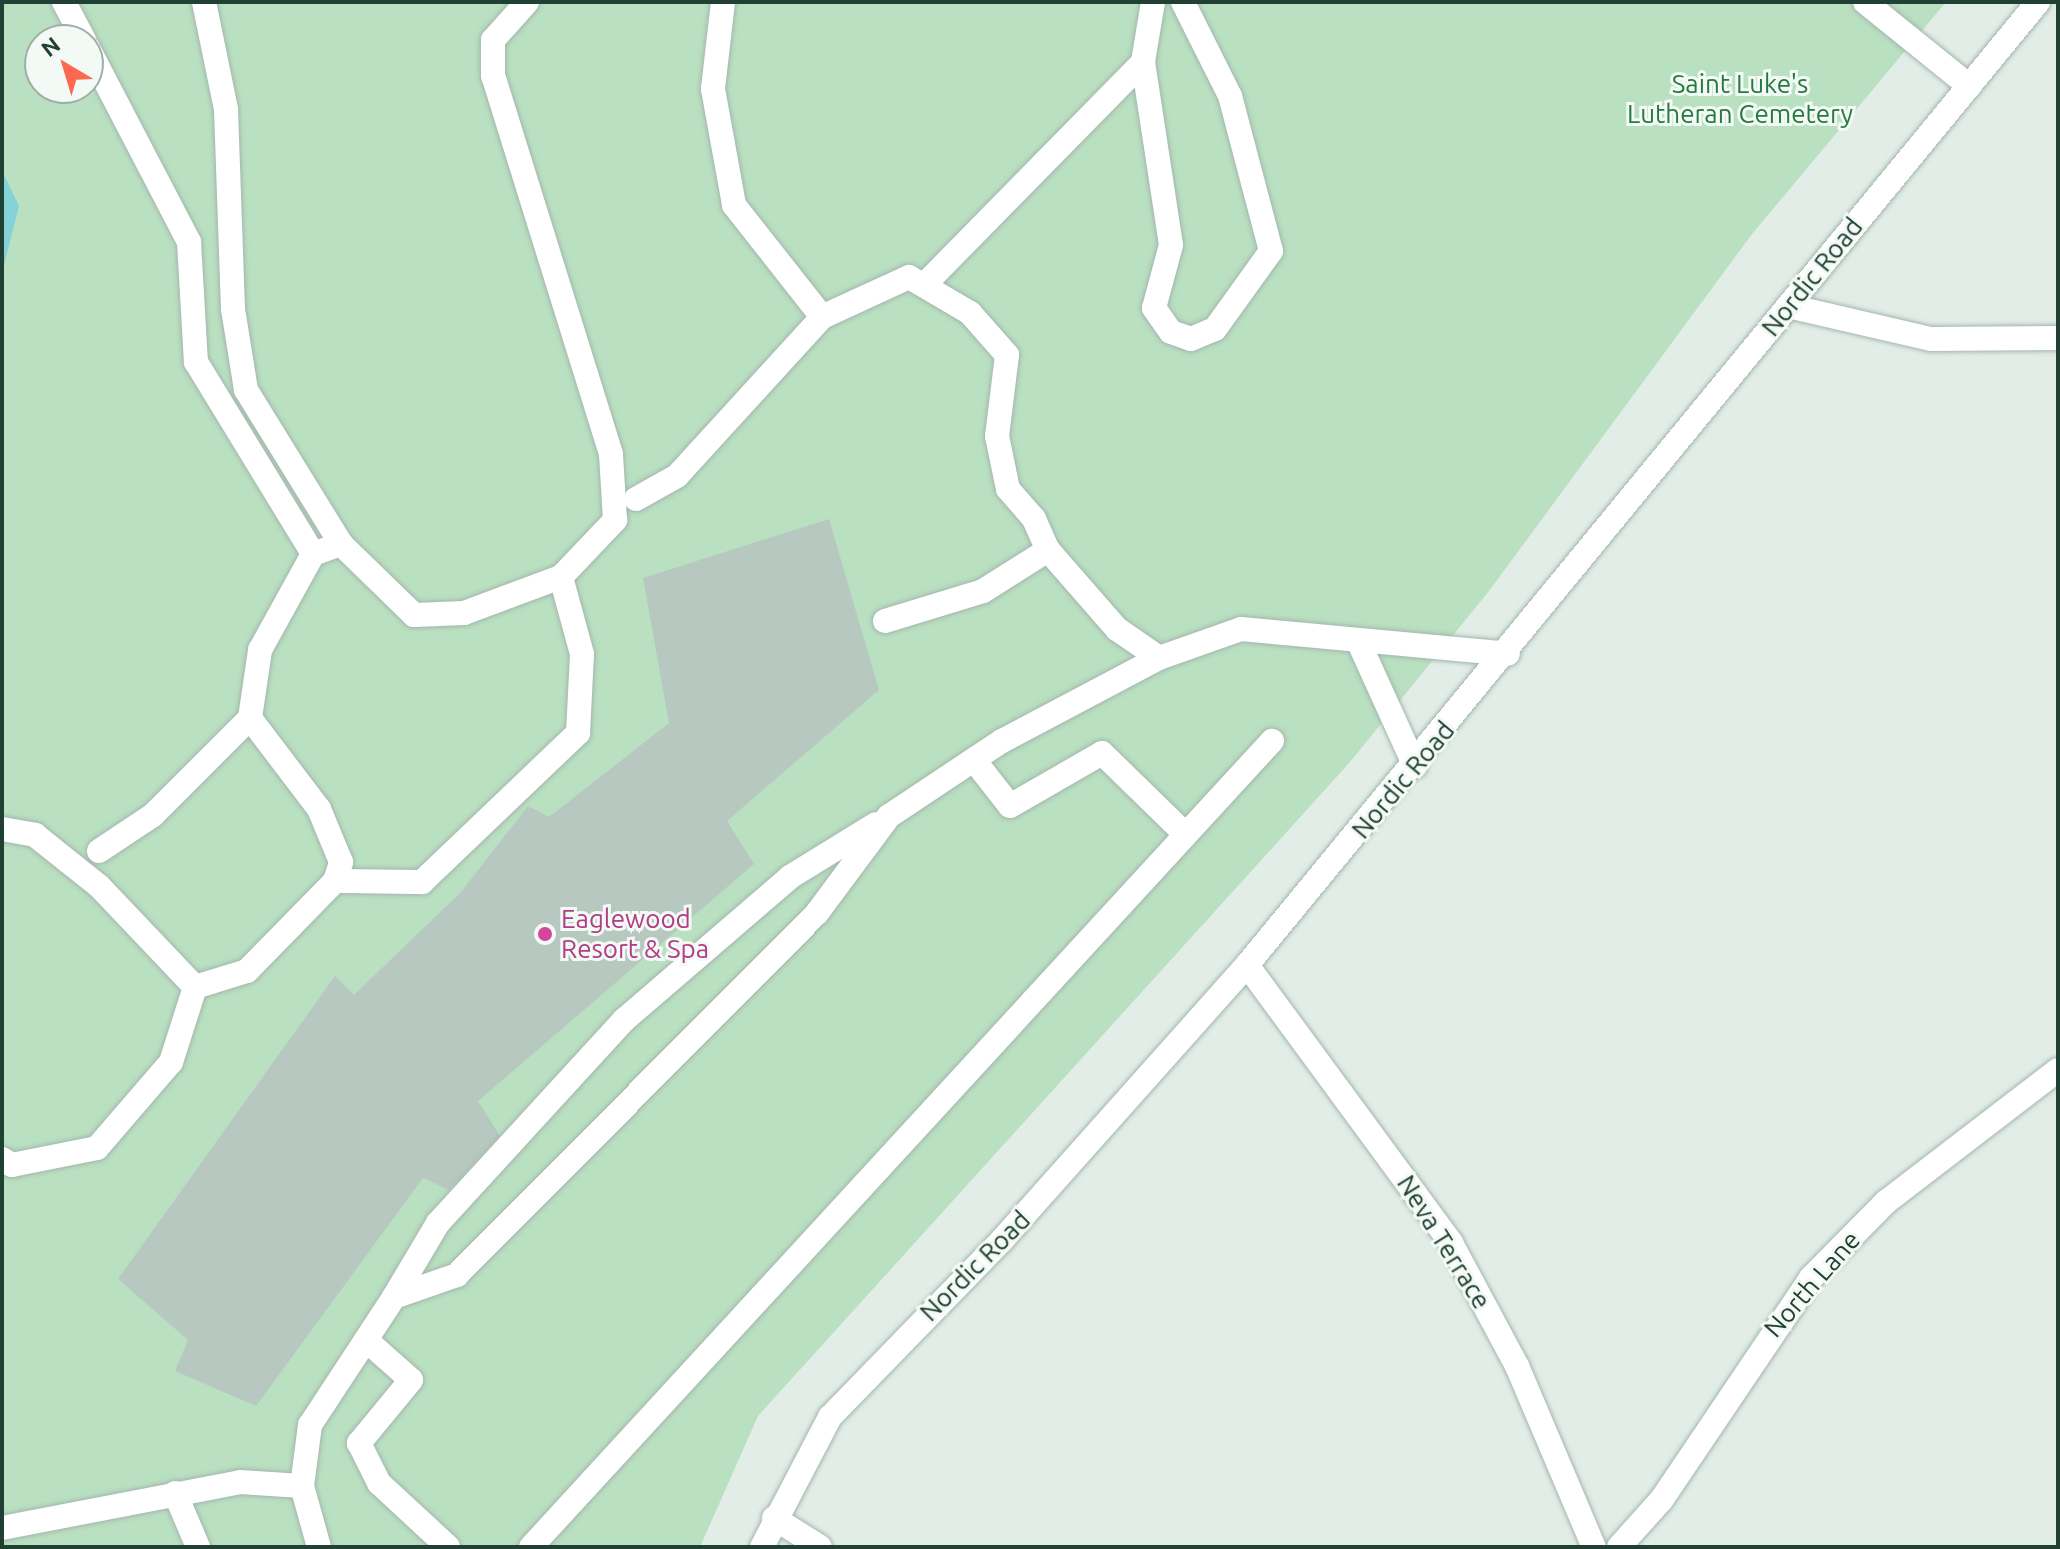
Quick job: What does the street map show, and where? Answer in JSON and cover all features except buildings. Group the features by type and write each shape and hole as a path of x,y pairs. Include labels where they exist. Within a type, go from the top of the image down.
{"street":[{"path":"64,2 76,24"},
{"path":"204,2 226,109 233,309 246,390 341,544 414,615 464,613 561,577 636,499 677,476 822,317 909,277 970,313 1007,355 997,436 1008,489 1034,519 1048,550 1117,629 1159,658"},
{"path":"527,2 493,40 493,76 617,481 615,520"},
{"path":"723,2 713,89 734,205 822,317"},
{"path":"1153,2 1143,62 1171,245 1154,308 1171,332 1191,339 1215,329 1271,251 1230,96 1183,2"},
{"path":"1865,2 1969,86"},
{"name":"Nordic Road","path":"762,1547 774,1518 830,1417 868,1372 1002,1240 1247,965 1508,654 2038,2"},
{"path":"925,284 1143,62"},
{"path":"104,79 189,242 196,362 313,554"},
{"path":"1788,306 1931,339 2058,338"},
{"path":"617,481 636,499"},
{"path":"60,855 99,851 153,815 250,718 260,650 313,554 341,544"},
{"path":"885,621 983,591 1048,550"},
{"path":"335,881 422,882 578,733 582,654 561,577"},
{"path":"319,1547 302,1486 310,1425 394,1297 438,1223 624,1020 790,877 974,760 1159,658 1241,629 1360,645 1508,654"},
{"path":"1360,645 1415,766"},
{"path":"195,987 247,971 335,881 341,862 319,809 250,718"},
{"path":"531,1547 1272,741"},
{"path":"974,760 1010,806 1102,753 1185,834"},
{"path":"394,1297 457,1275 817,913 889,816"},
{"path":"2,829 35,835 99,886 195,987"},
{"path":"99,851 99,886"},
{"name":"Neva Terrace","path":"1247,965 1451,1243 1517,1366 1594,1547"},
{"path":"2,1159 12,1165 97,1148 171,1062 195,987"},
{"name":"North Lane","path":"1619,1547 1662,1499 1811,1278 1898,1192 2058,1070"},
{"path":"366,1340 411,1380 359,1443 379,1483 448,1547"},
{"path":"2,1528 240,1482 302,1486"},
{"path":"175,1493 198,1547"},
{"path":"774,1518 820,1547"},
{"path":"2,1528 20,1547"}],"green space":[{"name":"Saint Luke's Lutheran Cemetery","path":"2,2 1946,2 1752,234 1489,591 1350,762 758,1416 700,1547 2,1547"}],"water":[{"path":"2,171 19,206 2,273"}],"place":[{"name":"Eaglewood Resort & Spa","path":"545,934"}]}
